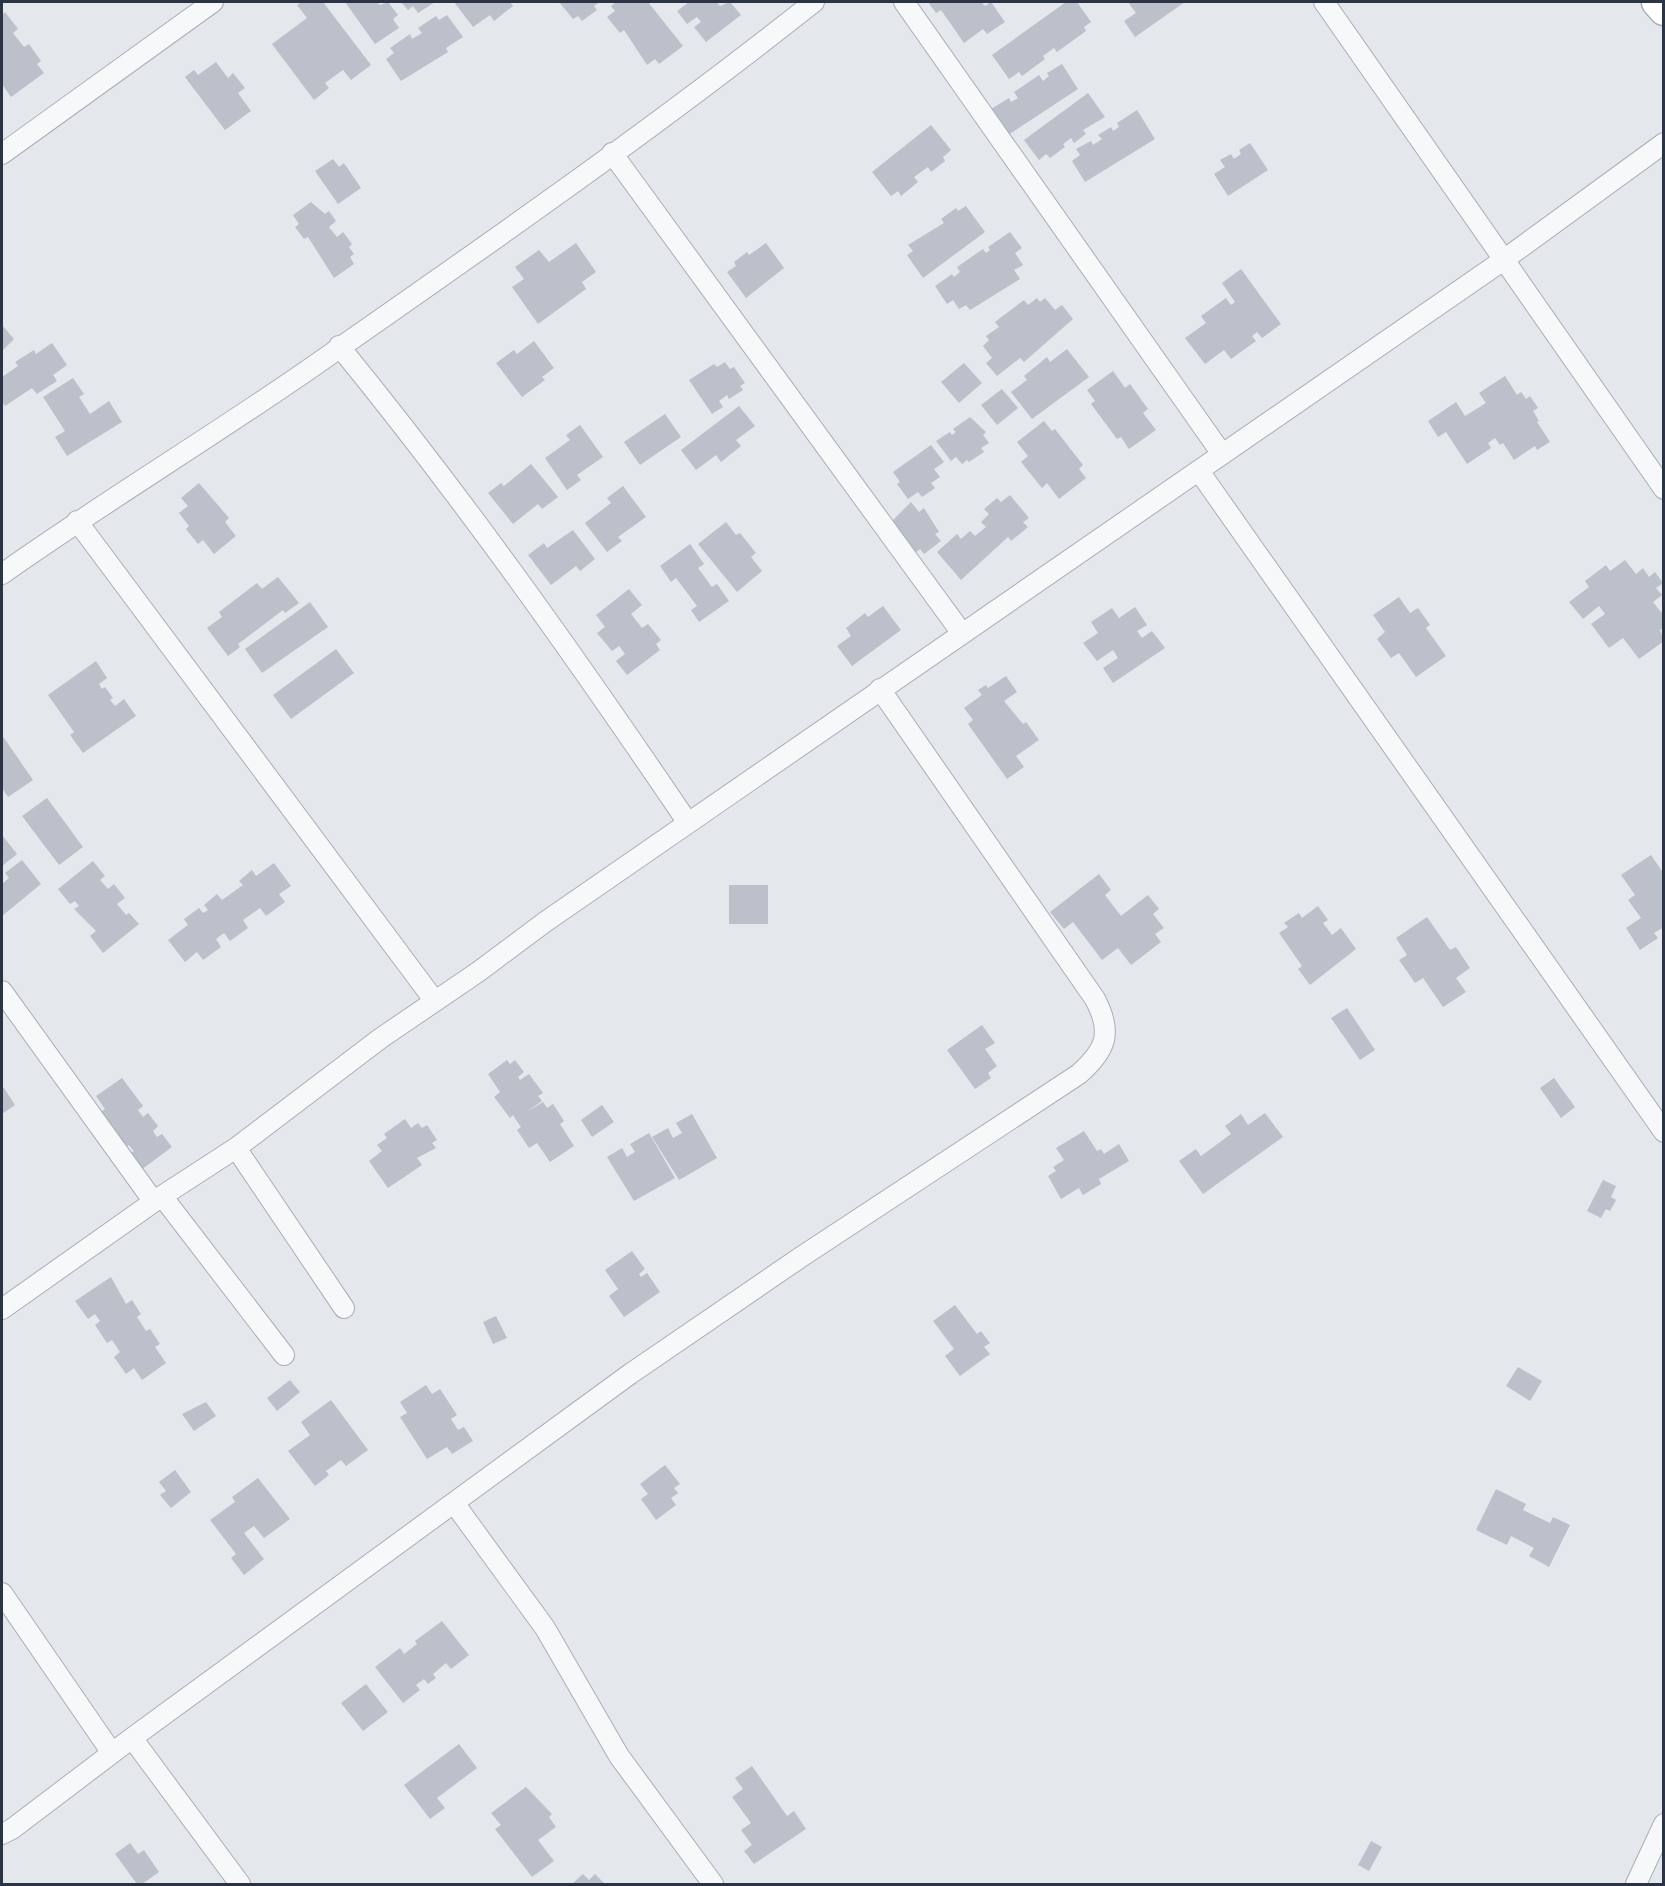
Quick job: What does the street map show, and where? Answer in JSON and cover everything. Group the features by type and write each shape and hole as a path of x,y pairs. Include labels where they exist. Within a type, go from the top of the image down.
{"main road":[{"path":"1657,2 1664,10"}],"street":[{"path":"2,154 213,2"},
{"path":"2,574 77,520 304,372 734,67 814,2"},
{"path":"904,2 1222,454"},
{"path":"1324,2 1664,489"},
{"path":"2,1309 158,1199 236,1148 434,1000 961,632 1199,471 1505,259 1664,143"},
{"path":"612,153 961,632"},
{"path":"339,346 410,433 536,600 688,823"},
{"path":"1199,471 1664,1132"},
{"path":"77,520 434,1000"},
{"path":"2,1834 12,1829 132,1738 710,1317 1079,1074 1097,1058 1104,1044 1106,1029 1103,1015 1095,999 880,689"},
{"path":"2,991 158,1199 284,1355"},
{"path":"236,1148 344,1308"},
{"path":"453,1503 544,1628 619,1755 713,1884"},
{"path":"2,1593 112,1753"},
{"path":"132,1738 240,1884"},
{"path":"1636,1884 1664,1824"}],"building":[{"path":"302,2 323,2 371,65 351,80 343,70 325,83 329,88 314,100 272,44 307,18 297,5"},
{"path":"345,2 377,2 380,5 388,2 398,15 393,19 399,28 375,44"},
{"path":"401,2 435,2 418,13 413,6 408,10"},
{"path":"454,2 510,2 513,6 494,21 490,15 473,27"},
{"path":"559,2 600,2 594,6 597,10 582,21 578,16 573,19"},
{"path":"616,2 648,2 683,46 659,64 655,59 647,65 624,30 620,33 607,17 615,11 611,6"},
{"path":"689,2 717,2 720,6 730,2 741,15 706,42 694,27 701,22 697,17 687,24 677,11"},
{"path":"928,2 981,2 985,6 991,2 1005,22 987,34 983,29 964,43 941,10 936,13"},
{"path":"1066,2 1077,2 1091,22 1084,27 1086,31 1057,52 1054,48 1043,56 1045,59 1022,76 1019,72 1009,79 992,55"},
{"path":"1128,2 1185,2 1135,37 1124,21 1136,13"},
{"path":"5,12 18,29 13,33 24,47 29,44 41,61 37,64 44,73 11,97 2,84 2,15"},
{"path":"447,15 463,37 446,48 448,52 401,81 386,59 394,53 390,48 410,34 412,39 422,33 418,28 436,16 439,20"},
{"path":"216,62 228,78 233,73 245,88 238,93 251,111 225,130 185,77 194,70 198,75"},
{"path":"1062,64 1078,89 1008,135 991,109 1009,98 1011,102 1018,98 1014,92 1039,75 1043,81 1049,76 1047,73"},
{"path":"1088,93 1105,117 1083,130 1086,134 1074,143 1071,138 1063,144 1065,147 1050,158 1046,154 1039,160 1024,140"},
{"path":"1137,110 1155,139 1085,182 1072,161 1080,155 1076,149 1091,141 1093,145 1102,139 1098,135 1111,127 1113,131 1119,127 1117,123"},
{"path":"931,125 951,150 943,157 945,161 931,172 928,167 914,177 918,182 901,196 898,191 891,196 872,172"},
{"path":"1250,143 1268,170 1228,196 1214,174 1225,167 1220,160 1231,154 1234,159 1241,154 1239,150"},
{"path":"333,159 339,167 344,163 361,188 338,204 315,171"},
{"path":"311,202 325,214 329,211 336,221 329,227 337,237 343,232 352,244 349,247 354,254 350,257 354,264 334,278 308,237 304,239 295,227 299,224 293,215"},
{"path":"966,206 985,232 923,278 907,255 913,251 908,245 944,223 941,219 956,208 958,211"},
{"path":"1010,232 1022,248 1015,253 1023,265 1014,270 1020,279 970,310 966,305 959,309 953,300 947,304 935,286 952,274 954,277 960,272 957,267 983,249 986,253 990,250 988,247"},
{"path":"576,243 596,272 582,282 586,289 538,324 512,287 524,279 515,267 539,250 549,262"},
{"path":"766,243 784,268 746,298 727,272 736,266 734,262 747,252 749,255"},
{"path":"1241,269 1281,324 1262,338 1257,332 1252,336 1256,341 1231,359 1224,350 1205,364 1185,338 1206,323 1201,316 1226,298 1231,305 1235,302 1222,283"},
{"path":"1037,298 1040,302 1045,298 1055,310 1062,305 1073,319 1024,362 1020,358 997,376 986,363 992,358 983,346 989,340 986,336 999,327 995,322 1024,300 1028,305"},
{"path":"2,325 14,339 2,351"},
{"path":"534,341 554,368 542,377 545,380 522,397 496,363 514,350 517,354"},
{"path":"52,343 67,365 53,375 57,381 37,394 32,388 5,406 2,401 2,377 18,366 15,362 34,350 36,354"},
{"path":"1067,349 1089,377 1032,419 1011,392 1027,380 1024,376 1047,357 1050,362"},
{"path":"725,362 730,369 734,367 745,383 740,386 743,390 729,399 727,395 719,401 723,407 712,414 689,380 714,364 717,367"},
{"path":"964,363 982,383 959,403 941,382"},
{"path":"1113,371 1125,388 1130,384 1148,409 1143,413 1156,430 1129,449 1121,437 1117,439 1091,404 1095,401 1087,390"},
{"path":"1505,376 1517,395 1521,392 1526,399 1530,396 1538,408 1533,411 1539,421 1537,422 1550,442 1537,450 1535,446 1514,460 1503,443 1500,445 1495,438 1488,443 1491,448 1467,464 1446,432 1438,437 1428,421 1456,402 1465,416 1486,403 1479,393"},
{"path":"73,378 84,394 79,397 90,414 109,401 122,422 67,456 55,437 65,431 43,397"},
{"path":"1002,389 1018,408 997,425 981,405"},
{"path":"739,406 755,426 736,440 741,446 721,462 716,455 696,470 681,450"},
{"path":"665,414 681,437 640,465 624,442"},
{"path":"970,417 986,432 983,435 989,443 981,448 984,452 969,462 967,460 962,464 956,457 951,461 936,441 950,432 952,435 956,432 953,429"},
{"path":"1044,421 1052,431 1055,429 1083,465 1079,469 1086,478 1059,499 1047,483 1042,488 1021,462 1028,456 1017,442"},
{"path":"580,425 603,457 577,475 581,480 567,490 545,458 570,440 566,435"},
{"path":"931,445 944,462 934,469 940,477 931,483 935,488 922,497 918,492 908,499 897,484 900,482 893,472"},
{"path":"531,464 558,497 542,509 538,504 513,524 488,493 501,483 504,486"},
{"path":"199,483 229,518 225,522 236,536 214,554 203,540 198,544 186,529 189,526 179,513 188,506 181,498"},
{"path":"623,486 646,517 618,537 622,541 607,552 585,523 611,503 607,498"},
{"path":"1010,495 1029,518 1023,522 1028,527 1011,541 1008,537 961,580 937,552 957,534 961,539 970,531 975,536 986,527 981,522 989,514 984,509 997,498 1001,502"},
{"path":"911,502 919,512 924,508 939,532 935,534 941,541 924,554 920,549 914,554 890,523"},
{"path":"726,522 736,535 740,533 756,553 751,557 762,571 737,592 698,544"},
{"path":"573,530 595,559 580,571 576,566 551,585 528,555 544,543 547,548"},
{"path":"690,544 704,564 698,568 712,587 717,584 729,601 699,622 691,610 697,606 676,578 671,582 660,566"},
{"path":"1625,560 1636,574 1643,568 1649,577 1655,572 1663,583 1656,588 1662,595 1653,602 1664,616 1664,627 1660,630 1664,641 1639,659 1623,638 1609,648 1591,624 1605,614 1599,606 1583,619 1569,602 1589,587 1585,581 1606,565 1610,571"},
{"path":"278,577 299,603 285,613 283,610 238,644 240,647 228,656 207,628 222,617 219,612 257,583 262,589"},
{"path":"629,589 642,605 631,614 642,628 648,624 661,640 656,644 660,650 627,675 616,661 625,654 619,646 612,651 597,633 605,627 596,615"},
{"path":"1399,597 1410,613 1418,608 1430,625 1426,628 1446,656 1416,677 1399,653 1391,658 1377,639 1385,632 1373,615"},
{"path":"310,602 328,627 262,673 245,649"},
{"path":"883,606 901,630 852,666 837,646 851,636 846,628 865,613 868,617"},
{"path":"1135,607 1147,625 1137,631 1142,638 1152,631 1165,648 1113,683 1103,668 1118,658 1113,650 1097,661 1083,643 1098,633 1091,622 1112,608 1119,618"},
{"path":"336,649 354,673 291,719 273,695"},
{"path":"96,661 107,678 99,684 102,689 105,687 113,698 110,700 115,706 124,699 136,716 83,753 70,735 74,732 48,695"},
{"path":"1006,676 1017,692 1004,701 1023,724 1026,722 1039,740 1016,756 1024,767 1007,779 968,724 973,720 964,708 982,695 978,690 986,685 988,688"},
{"path":"2,735 33,780 8,797 2,788"},
{"path":"47,798 83,847 59,865 22,816"},
{"path":"2,835 17,854 2,866"},
{"path":"1651,855 1664,874 1664,927 1654,933 1658,938 1640,950 1626,928 1641,918 1628,900 1635,895 1621,875"},
{"path":"22,860 41,884 2,916 2,884 9,878 5,873"},
{"path":"93,861 105,876 100,880 108,889 114,884 125,898 117,904 126,915 129,913 139,924 103,953 90,936 96,931 74,909 79,906 75,901 70,904 58,889"},
{"path":"274,863 291,886 279,894 285,902 266,916 260,908 243,920 248,928 230,941 224,933 216,939 221,947 203,960 197,952 185,962 168,940 188,925 184,919 199,908 203,913 208,910 204,905 217,894 222,900 243,885 239,881 252,870 256,876"},
{"path":"1099,874 1111,890 1105,895 1121,916 1148,895 1159,909 1153,914 1164,928 1155,934 1161,942 1131,965 1118,948 1102,960 1073,922 1064,929 1050,912"},
{"path":"729,885 768,885 768,924 729,924"},
{"path":"1318,906 1328,920 1323,923 1332,935 1341,928 1356,949 1310,985 1298,969 1302,966 1279,933 1288,927 1284,923 1299,913 1302,918"},
{"path":"1427,917 1450,950 1456,947 1470,968 1456,978 1466,992 1443,1007 1423,978 1415,983 1399,960 1407,955 1396,938"},
{"path":"1347,1008 1375,1050 1360,1060 1331,1018"},
{"path":"982,1025 995,1043 985,1049 997,1066 988,1073 991,1078 975,1089 947,1050"},
{"path":"507,1060 510,1064 515,1060 524,1072 518,1077 520,1080 529,1074 543,1093 538,1096 542,1101 527,1112 543,1102 547,1108 553,1104 564,1121 560,1124 574,1146 550,1162 537,1143 529,1148 517,1130 521,1127 513,1115 510,1118 494,1097 500,1092 488,1074"},
{"path":"122,1078 143,1106 138,1110 143,1117 148,1113 158,1126 153,1131 157,1137 162,1134 172,1147 141,1170 129,1154 134,1151 129,1145 123,1149 98,1114 105,1109 96,1096"},
{"path":"1554,1078 1575,1107 1561,1118 1540,1088"},
{"path":"4,1088 15,1105 2,1114 2,1089"},
{"path":"602,1105 614,1122 592,1137 581,1120"},
{"path":"1265,1113 1283,1137 1203,1194 1179,1161 1196,1149 1201,1156 1231,1134 1225,1126 1241,1114 1248,1125"},
{"path":"692,1114 717,1158 679,1180 652,1137 668,1128 673,1138 682,1133 676,1123"},
{"path":"405,1119 411,1128 418,1123 422,1128 427,1125 437,1140 432,1143 436,1148 417,1158 422,1165 388,1188 369,1161 382,1151 377,1145 387,1138 384,1134"},
{"path":"1084,1131 1097,1151 1101,1149 1104,1154 1119,1144 1129,1161 1099,1179 1101,1184 1083,1195 1079,1188 1061,1199 1048,1176 1056,1171 1053,1167 1064,1160 1056,1148"},
{"path":"649,1133 675,1178 634,1201 607,1157 622,1148 627,1157 635,1152 630,1144"},
{"path":"1603,1180 1616,1186 1611,1197 1616,1200 1610,1211 1606,1209 1601,1218 1587,1211"},
{"path":"632,1251 645,1269 639,1274 641,1277 647,1273 660,1292 624,1317 609,1296 618,1289 605,1270"},
{"path":"111,1277 126,1304 132,1300 141,1314 137,1317 146,1331 150,1329 160,1344 155,1347 166,1363 142,1380 134,1368 126,1374 114,1357 120,1352 112,1340 107,1343 95,1325 100,1321 95,1314 88,1319 75,1301"},
{"path":"955,1305 977,1334 981,1331 990,1343 984,1347 990,1354 960,1376 945,1356 954,1349 933,1321"},
{"path":"496,1316 507,1338 493,1344 483,1322"},
{"path":"1518,1367 1542,1381 1530,1401 1506,1386"},
{"path":"290,1380 300,1392 277,1411 267,1398"},
{"path":"426,1385 432,1394 440,1389 457,1415 451,1419 458,1430 464,1427 473,1441 452,1454 447,1447 427,1459 400,1417 407,1413 400,1402"},
{"path":"331,1400 368,1450 346,1466 341,1460 326,1471 329,1475 315,1486 288,1451 310,1435 301,1422"},
{"path":"206,1402 216,1416 194,1431 182,1414"},
{"path":"665,1465 680,1484 674,1488 678,1493 671,1498 676,1505 656,1520 641,1499 648,1494 640,1484"},
{"path":"175,1470 191,1492 171,1508 160,1495 166,1491 159,1482"},
{"path":"258,1478 290,1519 264,1538 254,1526 244,1533 264,1559 244,1575 231,1558 236,1554 210,1520 235,1502 232,1497"},
{"path":"1496,1489 1526,1504 1523,1510 1550,1523 1553,1517 1570,1525 1549,1567 1529,1556 1534,1548 1511,1536 1507,1545 1476,1530"},
{"path":"442,1621 469,1655 451,1669 446,1663 433,1674 436,1678 428,1684 424,1679 416,1685 420,1690 403,1703 375,1667 400,1648 404,1654 417,1644 415,1641"},
{"path":"366,1684 388,1712 363,1731 341,1703"},
{"path":"459,1744 477,1768 437,1798 445,1808 430,1819 404,1785"},
{"path":"752,1766 787,1816 794,1811 806,1829 754,1864 744,1851 752,1845 741,1830 751,1823 732,1797 743,1789 735,1778"},
{"path":"526,1787 552,1814 549,1817 556,1827 538,1840 554,1861 532,1877 495,1829 501,1825 491,1813"},
{"path":"1371,1841 1382,1847 1369,1871 1358,1865"},
{"path":"130,1843 138,1854 144,1850 159,1872 142,1884 137,1884 115,1854"},
{"path":"583,1874 589,1880 595,1874 605,1884 572,1884"}]}
